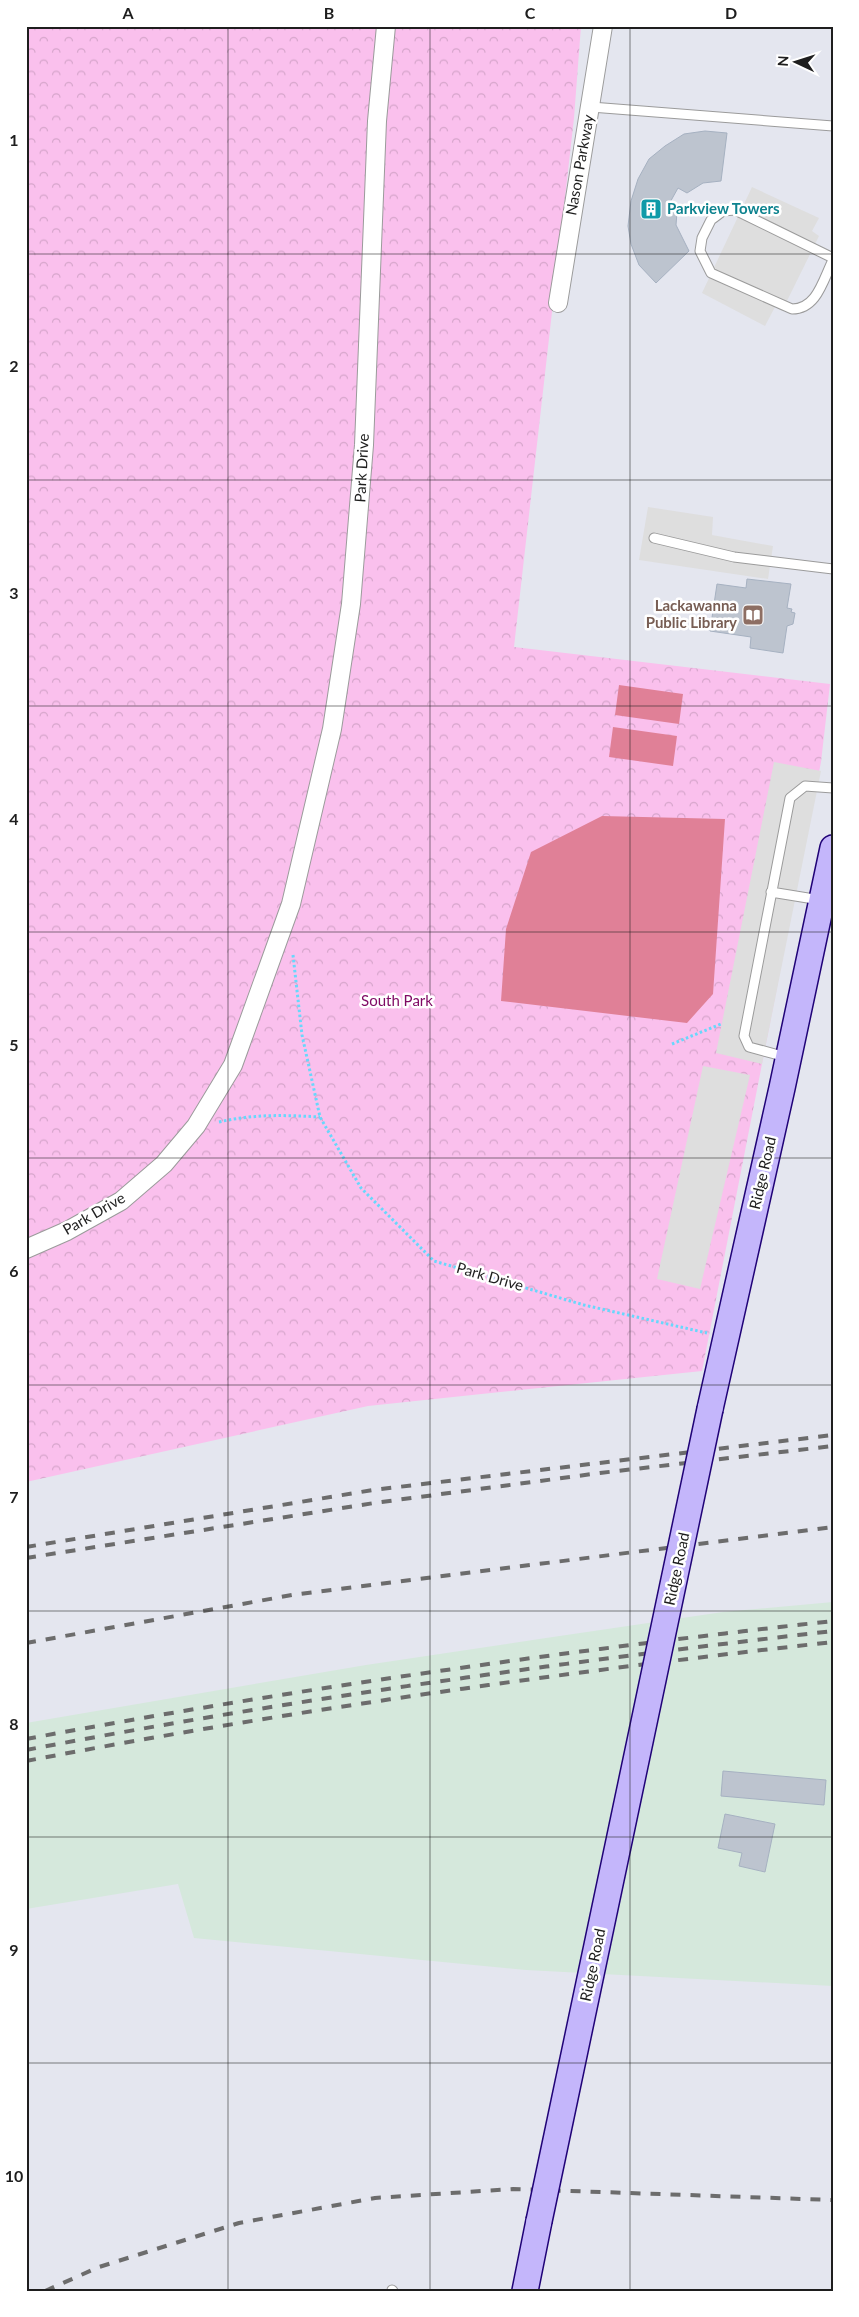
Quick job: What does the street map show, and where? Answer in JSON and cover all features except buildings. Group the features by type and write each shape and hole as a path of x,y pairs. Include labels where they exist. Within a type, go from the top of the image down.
{"main road":[{"name":"Ridge Road","path":"525,2291 725,1337 826,897 833,848"}],"street":[{"name":"Park Drive","path":"26,1249 67,1231 121,1201 164,1164 196,1126 233,1065 291,904 332,730 352,604 364,445 377,122 386,26"},
{"name":"Nason Parkway","path":"558,303 603,26"}],"lane":[{"path":"591,107 833,126"},
{"path":"735,210 833,259 812,302 802,309 792,309 711,273 700,251 702,238 711,220 723,211 735,210"},
{"path":"654,538 734,558 833,569"},
{"path":"789,1058 749,1047 744,1036 790,798 806,786 833,788"},
{"path":"771,892 826,897"}],"path":[{"name":"Park Drive","path":"292,948 302,1035 320,1117 361,1188 434,1261 584,1305 725,1337"},
{"path":"672,1044 721,1024"},
{"path":"196,1126 240,1117 277,1115 320,1117"}],"shaded area":[{"path":"752,187 819,218 812,231 819,236 782,311 775,307 765,326 702,293"},
{"path":"648,507 713,517 712,535 773,546 768,579 639,560"},
{"path":"619,685 683,694 679,724 615,715"},
{"path":"613,727 677,736 673,766 609,757"},
{"path":"774,762 821,771 762,1064 716,1053"},
{"path":"602,816 725,819 713,994 687,1023 501,1001 506,929 531,852"},
{"path":"703,1066 750,1075 700,1289 657,1279"},
{"path":"833,1602 833,1986 526,1970 194,1938 178,1884 26,1909 26,1723 366,1665 546,1638 723,1612"}],"green space":[{"name":"South Park","path":"26,26 581,26 574,118 514,647 830,684 821,762 702,1371 368,1406 26,1482"}],"railway":[{"path":"26,1547 373,1490 833,1435"},
{"path":"26,1558 374,1503 600,1473 833,1446"},
{"path":"26,1643 292,1595 833,1527"},
{"path":"26,1739 227,1704 429,1672 833,1621"},
{"path":"26,1750 227,1714 428,1683 833,1631"},
{"path":"26,1761 227,1725 529,1679 833,1642"},
{"path":"45,2291 99,2267 239,2223 375,2198 513,2189 833,2200"}],"place":[{"name":"Parkview Towers","path":"651,209"},
{"name":"Lackawanna Public Library","path":"753,615"}]}
